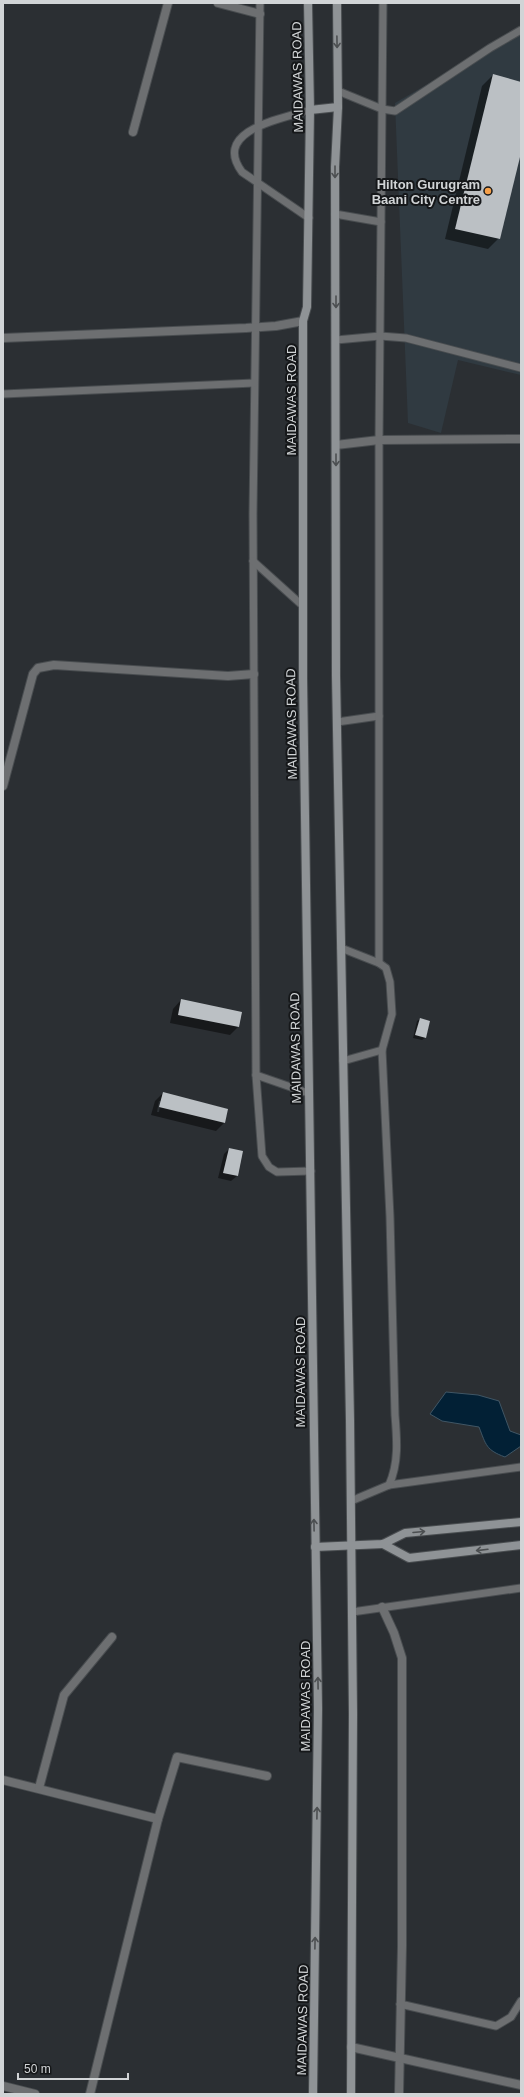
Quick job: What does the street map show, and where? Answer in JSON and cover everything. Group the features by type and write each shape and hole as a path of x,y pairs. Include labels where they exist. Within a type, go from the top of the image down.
{"street":[{"path":"133,132 168,3"},
{"path":"218,3 260,14"},
{"name":"MAIDAWAS ROAD","path":"308,3 310,110 307,307 303,321 303,606 308,1093 311,1171 318,1708 313,2094"},
{"path":"337,3 338,107 335,214 337,722 352,1612 350,2094"},
{"path":"310,110 338,107"},
{"path":"3,338 276,326 303,321"},
{"path":"336,445 379,440 521,439"},
{"path":"3,786 33,674 38,668 54,665 228,676 254,674"},
{"path":"315,1547 351,1544 383,1544 405,1533 521,1522"},
{"path":"383,1544 409,1558 521,1545"},
{"path":"382,1607 394,1633 402,1658 399,2094"},
{"path":"39,1788 64,1695 112,1637"},
{"path":"90,2094 158,1819 177,1757 267,1776"},
{"path":"3,1780 158,1819"},
{"path":"351,2048 521,2085"},
{"path":"3,2086 35,2094"}],"lane":[{"path":"260,3 254,327 253,562 256,1075 262,1156 269,1167 277,1172 311,1171"},
{"path":"379,963 379,440 384,3"},
{"path":"338,91 382,109 395,111 490,48 521,30"},
{"path":"309,218 242,172 236,163 234,152 237,143 258,126 310,110"},
{"path":"335,214 381,222"},
{"path":"336,340 380,336 406,338 521,368"},
{"path":"3,394 254,382"},
{"path":"253,562 303,606"},
{"path":"337,722 379,716"},
{"path":"341,948 379,963 386,968 390,982 392,1014 382,1050 390,1217 397,1441 395,1472 389,1485"},
{"path":"343,1061 382,1050"},
{"path":"256,1075 308,1093"},
{"path":"351,1502 389,1485 521,1467"},
{"path":"352,1612 521,1588"},
{"path":"400,2004 496,2026 511,2017 521,2001"}],"shaded area":[{"path":"521,30 521,375 458,360 441,433 408,423 395,103"}],"water":[{"path":"446,1392 478,1395 499,1401 510,1431 521,1435 521,1446 505,1457 490,1449 483,1438 479,1427 442,1421 430,1414"}],"building":[{"name":"Hilton Gurugram Baani City Centre","path":"493,74 521,82 521,153 500,239 455,229"},
{"path":"181,999 242,1012 239,1027 178,1015"},
{"path":"420,1018 430,1021 426,1038 415,1035"},
{"path":"163,1092 228,1109 225,1123 159,1107"},
{"path":"229,1148 243,1151 238,1176 223,1173"}],"place":[{"name":"Hilton Gurugram Baani City Centre","path":"488,191"}]}
